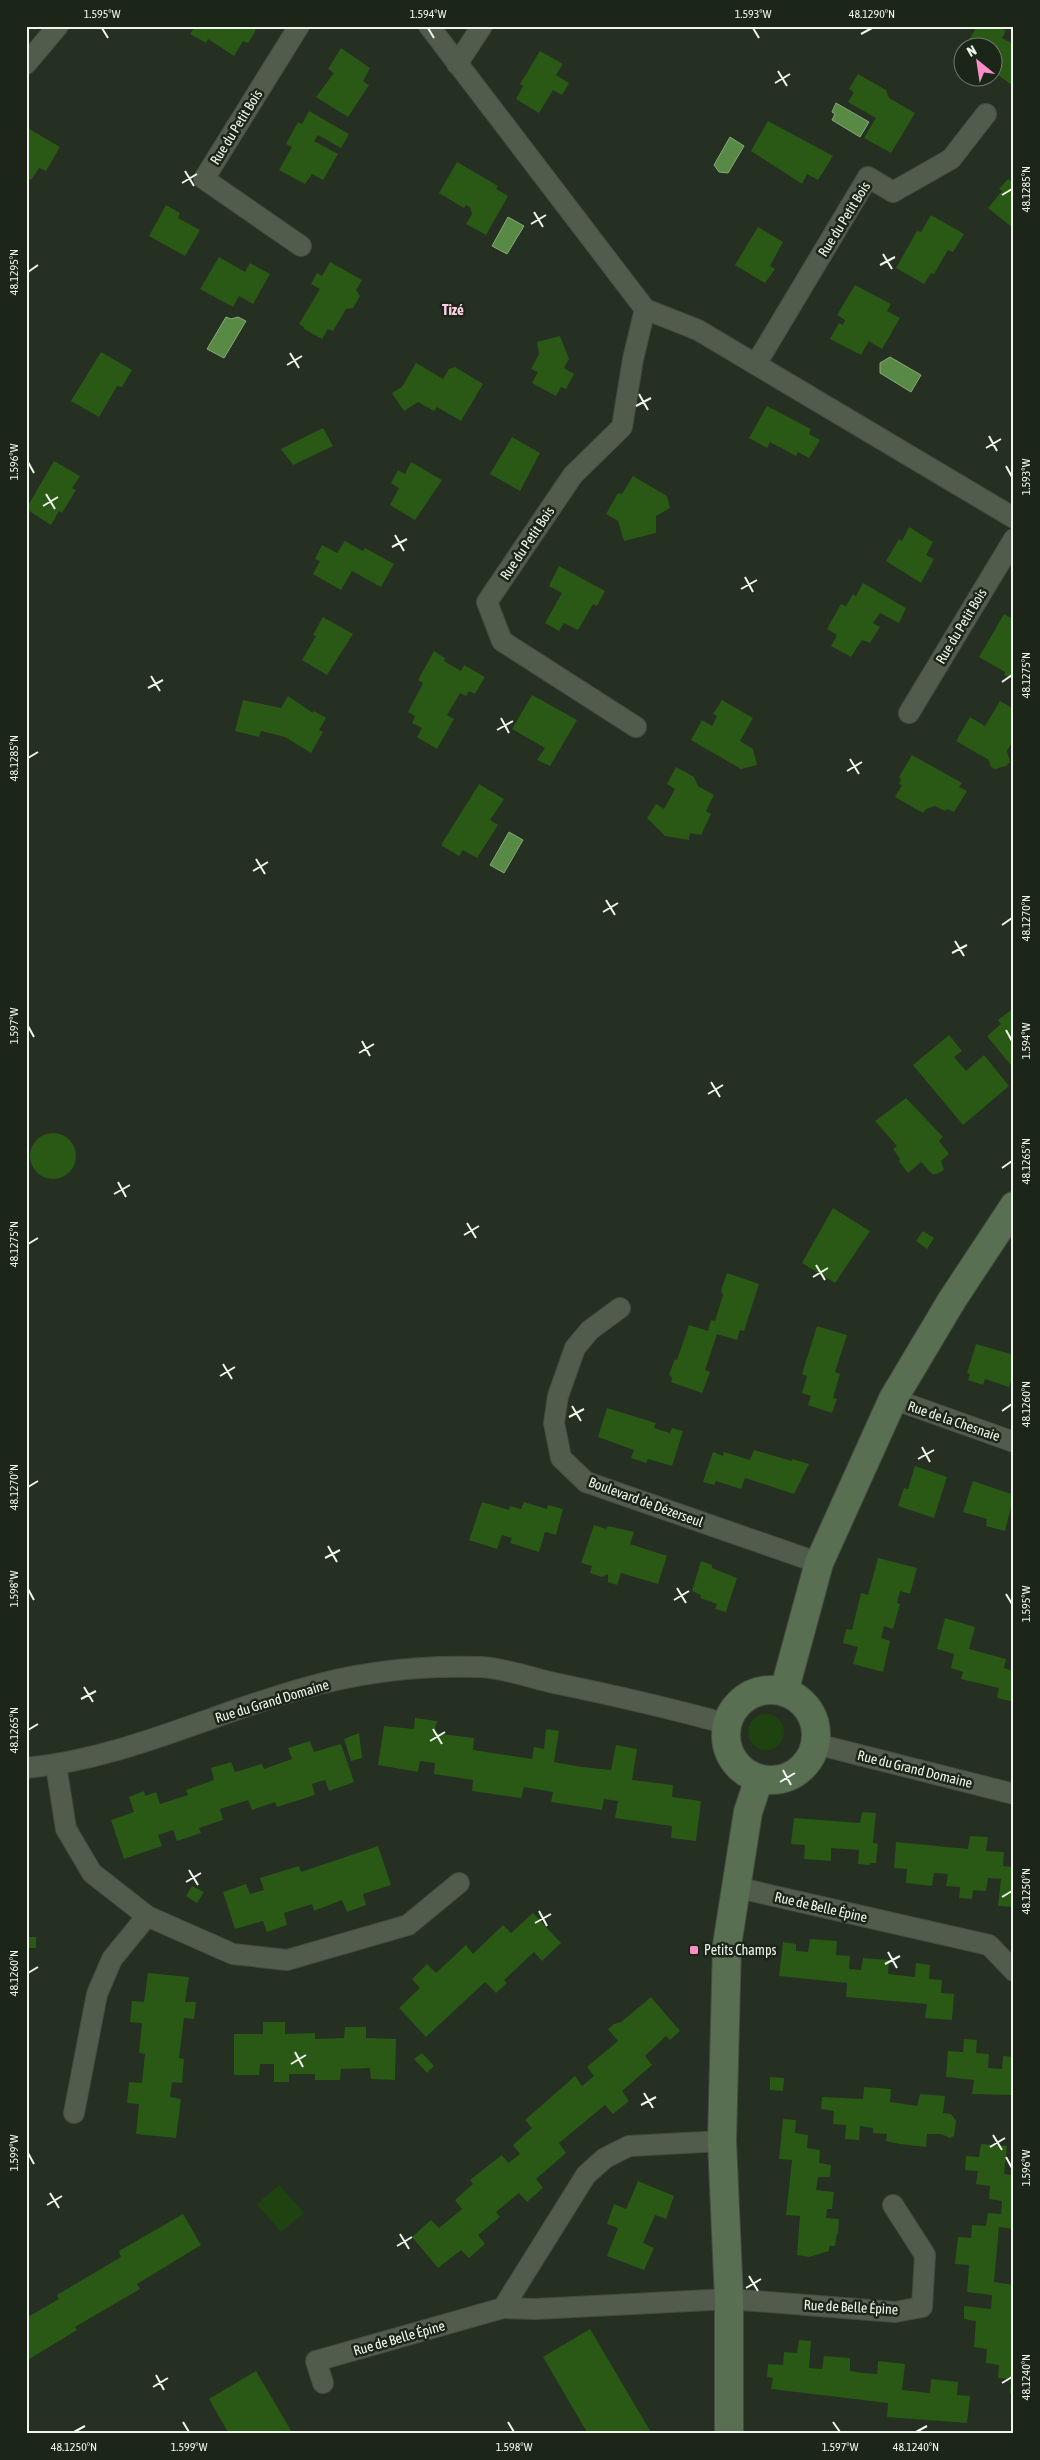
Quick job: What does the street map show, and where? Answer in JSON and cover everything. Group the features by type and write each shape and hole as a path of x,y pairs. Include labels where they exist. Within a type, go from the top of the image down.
{"street":[{"path":"26,64 58,26"},
{"name":"Rue du Petit Bois","path":"299,26 204,179 301,246"},
{"path":"429,26 646,309 698,330 1014,518"},
{"path":"457,64 482,26"},
{"name":"Rue du Petit Bois","path":"756,364 868,177 893,192 950,159 986,114"},
{"name":"Rue du Petit Bois","path":"636,727 502,641 487,602 572,475 622,427 634,359 646,309"},
{"name":"Rue du Petit Bois","path":"909,713 1014,540"},
{"path":"784,1692 819,1563 894,1399 952,1300 1014,1206"},
{"name":"Boulevard de Dézerseul","path":"620,1308 590,1330 575,1348 558,1396 554,1423 561,1458 586,1482 819,1563"},
{"name":"Rue de la Chesnaie","path":"894,1399 1014,1442"},
{"name":"Rue du Grand Domaine","path":"26,1768 56,1765 120,1750 302,1688 360,1676 420,1669 482,1667 657,1705 727,1724"},
{"path":"770,1690 784,1692 797,1698 808,1708 814,1721 816,1744 808,1762 798,1772 786,1778 773,1781 759,1779 746,1773 736,1764 729,1752 726,1738 727,1724 733,1711 743,1700 756,1693 770,1690"},
{"name":"Rue du Grand Domaine","path":"816,1744 1014,1794"},
{"path":"56,1765 66,1829 92,1873 148,1916 233,1954 287,1960 408,1925 460,1883"},
{"path":"729,2434 730,2299 722,2141 727,1945 748,1812 759,1779"},
{"name":"Rue de Belle Épine","path":"735,1887 989,1945 1014,1971"},
{"path":"74,2113 97,1994 112,1959 148,1916"},
{"path":"503,2308 586,2175 605,2158 629,2146 722,2141"},
{"name":"Rue de Belle Épine","path":"323,2383 316,2361 503,2308 536,2309 730,2299 895,2312 922,2307 925,2255 893,2205"}],"shaded area":[{"path":"836,103 869,122 860,137 832,120 835,114 832,112"},
{"path":"730,137 744,146 728,173 719,172 714,165"},
{"path":"508,217 524,226 507,254 492,246"},
{"path":"226,317 231,319 238,317 246,321 224,358 207,349"},
{"path":"890,357 921,375 911,392 880,373 880,363"},
{"path":"509,832 523,840 504,873 490,865"},
{"path":"766,1714 773,1715 779,1719 783,1725 783,1739 779,1745 773,1749 766,1750 759,1749 753,1745 749,1739 748,1732 749,1725 753,1719 759,1715"},
{"path":"279,2185 304,2213 281,2232 257,2204"}],"building":[{"path":"195,26 249,26 256,30 248,43 243,41 234,56 208,39 206,43 190,34"},
{"path":"977,26 985,29 987,26 997,26 1006,31 1002,38 970,38"},
{"path":"1002,38 1014,44 1012,85 1002,78"},
{"path":"341,48 370,68 363,81 369,85 348,117 316,97 334,73 328,69"},
{"path":"540,51 563,64 556,75 569,83 562,95 553,90 539,113 516,99 523,86 520,84"},
{"path":"858,74 886,90 889,98 915,113 891,153 864,138 876,118 848,102 854,92 849,89"},
{"path":"309,111 349,134 341,148 318,135 314,141 338,154 323,180 312,174 305,184 279,170 292,147 286,144 298,122 302,124"},
{"path":"768,121 833,156 818,180 807,174 802,184 751,151"},
{"path":"26,127 60,147 46,171 39,168 31,180 26,177"},
{"path":"457,162 498,186 496,189 508,196 486,235 466,224 472,214 470,207 466,205 464,208 439,193"},
{"path":"1014,177 1014,229 988,208 1002,191 999,189 1008,179 1011,181"},
{"path":"166,205 180,213 178,218 200,230 185,256 149,236"},
{"path":"931,215 964,234 953,252 948,250 934,274 931,273 924,284 896,268 917,231 921,232"},
{"path":"758,227 783,242 770,266 775,269 765,283 735,265"},
{"path":"219,257 245,272 250,263 270,274 253,304 239,296 233,307 200,289"},
{"path":"330,262 362,280 356,290 360,296 353,308 346,309 333,331 328,329 322,339 299,324 320,289 311,284 317,273 322,276"},
{"path":"855,285 891,304 887,311 900,318 882,349 869,341 861,355 830,339 839,323 843,325 845,320 837,315"},
{"path":"560,336 569,359 564,368 574,374 566,389 561,387 556,396 532,383 538,372 531,369 539,354 537,342"},
{"path":"101,352 132,370 122,387 117,386 99,417 71,401"},
{"path":"416,363 443,379 449,369 455,367 483,384 461,421 437,407 434,411 418,402 404,411 392,393 402,387"},
{"path":"767,406 811,429 809,434 820,440 809,458 798,452 796,456 770,442 767,448 749,438"},
{"path":"323,428 333,446 293,465 281,449"},
{"path":"512,437 540,453 520,491 490,474"},
{"path":"54,461 80,476 72,488 76,490 62,513 59,511 51,525 26,509"},
{"path":"411,462 442,480 415,520 390,505 399,488 391,483 398,470 405,474"},
{"path":"633,476 667,496 670,508 656,516 656,533 624,541 618,521 606,514 618,493 622,494"},
{"path":"909,527 933,542 926,555 934,559 921,583 886,561 899,539 902,541"},
{"path":"345,541 363,551 365,548 394,564 381,587 352,571 341,590 313,574 320,561 315,559 322,545 337,553"},
{"path":"559,566 605,591 597,606 593,604 578,630 564,623 559,631 545,623 562,593 549,586"},
{"path":"863,583 906,608 899,623 880,613 873,623 880,627 870,643 862,640 851,657 831,646 837,635 827,629 841,604 846,606 853,594 856,596"},
{"path":"1004,614 1014,620 1014,680 1004,675 1005,672 979,657"},
{"path":"323,617 353,634 327,675 302,660 316,636 313,635"},
{"path":"434,651 445,658 444,661 461,671 464,665 485,677 475,694 469,691 466,696 460,693 447,715 454,719 437,749 417,737 422,728 412,723 415,716 408,712 423,683 418,680"},
{"path":"532,695 577,720 550,766 537,760 545,748 512,729"},
{"path":"288,696 313,713 314,711 326,718 319,730 323,732 311,753 285,737 261,731 259,737 235,731 243,700 281,708"},
{"path":"722,700 753,718 740,741 753,749 757,765 741,769 691,740 702,720 712,726 717,716 713,714"},
{"path":"1000,701 1014,709 1014,739 1007,751 1010,762 1006,766 995,769 991,767 989,760 956,741 970,717 985,726"},
{"path":"912,755 962,783 959,787 967,791 954,812 947,809 945,811 935,806 926,809 923,813 895,797 902,785 899,784 901,779 899,777"},
{"path":"676,767 694,777 698,786 714,795 706,811 711,814 701,835 690,833 689,840 665,836 647,818 656,804 664,809 675,789 667,784"},
{"path":"479,784 504,799 490,820 498,825 477,858 463,850 459,856 441,845"},
{"path":"1014,1008 1014,1069 987,1036 1001,1024 998,1020"},
{"path":"949,1035 962,1051 954,1057 966,1071 984,1055 1009,1086 963,1125 913,1065"},
{"path":"906,1098 943,1137 939,1141 949,1154 941,1161 944,1170 937,1174 932,1174 921,1162 908,1173 893,1149 897,1146 875,1121"},
{"path":"53,1133 66,1137 72,1143 76,1156 72,1169 66,1175 53,1179 40,1175 34,1169 30,1156 34,1143 40,1137"},
{"path":"833,1208 870,1231 835,1283 802,1263"},
{"path":"923,1231 934,1238 927,1249 916,1241"},
{"path":"727,1273 759,1284 744,1331 740,1330 737,1340 717,1334 705,1370 710,1372 702,1393 671,1382 672,1378 669,1374 675,1359 677,1360 689,1325 708,1331 711,1320 715,1321 723,1295 721,1290"},
{"path":"817,1326 847,1335 835,1372 840,1374 833,1398 837,1399 832,1413 808,1405 811,1396 802,1393 807,1376 802,1374"},
{"path":"976,1344 1014,1355 1014,1373 1009,1387 985,1379 983,1385 968,1380 970,1374 967,1373"},
{"path":"607,1408 656,1423 654,1428 670,1433 672,1428 683,1431 672,1466 648,1459 646,1463 631,1458 634,1450 598,1437"},
{"path":"754,1450 809,1464 794,1494 745,1478 741,1489 716,1481 714,1485 703,1482 713,1452 723,1456 724,1452 750,1460"},
{"path":"915,1466 947,1477 934,1518 898,1506 904,1488 908,1489"},
{"path":"973,1481 1014,1495 1005,1531 986,1526 987,1519 963,1512"},
{"path":"482,1502 509,1510 510,1506 521,1509 524,1502 547,1509 548,1505 563,1509 556,1535 545,1532 539,1552 510,1543 512,1538 502,1535 497,1549 469,1540"},
{"path":"594,1525 606,1529 608,1526 634,1532 630,1544 667,1556 658,1584 621,1573 617,1585 608,1582 608,1574 602,1577 590,1573 592,1566 581,1563"},
{"path":"878,1558 917,1568 910,1594 900,1591 897,1603 900,1604 893,1629 884,1626 881,1638 890,1641 883,1672 853,1664 858,1647 843,1643 846,1629 852,1630 861,1593 868,1595"},
{"path":"701,1561 712,1565 712,1568 737,1578 726,1612 715,1609 717,1604 700,1598 701,1595 692,1591"},
{"path":"945,1618 975,1627 969,1649 1006,1659 1004,1668 1014,1671 1014,1702 997,1698 999,1688 961,1679 963,1672 951,1668 954,1654 937,1649"},
{"path":"415,1718 437,1721 434,1733 474,1738 473,1750 532,1759 534,1747 544,1749 546,1729 559,1731 554,1762 582,1767 611,1770 616,1745 637,1749 632,1780 673,1785 672,1797 701,1801 696,1841 671,1838 672,1826 615,1818 618,1801 604,1799 602,1810 551,1802 553,1792 524,1787 521,1798 472,1791 473,1780 434,1774 435,1763 420,1761 418,1772 378,1765 384,1726 414,1729"},
{"path":"359,1733 362,1758 351,1761 344,1739"},
{"path":"310,1741 314,1752 341,1744 354,1782 329,1791 325,1780 312,1784 315,1795 277,1807 275,1802 252,1810 248,1800 220,1809 223,1820 199,1828 201,1833 177,1841 173,1830 158,1835 162,1846 124,1859 111,1820 134,1812 129,1797 144,1791 145,1796 156,1792 160,1804 188,1795 186,1790 214,1780 211,1768 231,1762 235,1772 262,1764 264,1769 292,1759 288,1748"},
{"path":"862,1812 876,1813 873,1843 878,1844 876,1863 870,1863 870,1865 858,1864 859,1850 831,1848 831,1861 804,1859 805,1845 791,1844 794,1818 860,1823"},
{"path":"970,1836 988,1837 986,1851 1004,1852 1003,1866 1014,1867 1014,1913 1011,1913 1012,1907 998,1906 1001,1879 988,1878 986,1891 973,1890 972,1899 959,1898 960,1887 946,1886 948,1874 934,1873 932,1886 906,1883 907,1869 894,1868 896,1842 968,1849"},
{"path":"378,1846 391,1885 363,1894 366,1905 347,1912 342,1900 314,1911 312,1904 284,1913 287,1925 267,1932 263,1921 235,1929 223,1892 246,1884 250,1894 264,1890 260,1878 299,1866 301,1872"},
{"path":"192,1886 204,1892 197,1903 186,1896"},
{"path":"533,1913 561,1943 542,1961 534,1952 504,1980 507,1983 496,1993 485,1982 426,2037 399,2008 420,1988 412,1979 427,1964 436,1973 466,1945 473,1954 503,1925 511,1933"},
{"path":"26,1937 36,1937 36,1948 26,1948"},
{"path":"810,1939 837,1941 836,1955 850,1956 849,1969 861,1970 863,1958 889,1960 888,1974 915,1977 916,1963 930,1965 929,1979 942,1980 941,1993 954,1994 952,2020 925,2018 927,2004 846,1997 847,1983 779,1976 783,1942 796,1944 796,1951 808,1952"},
{"path":"148,1973 189,1977 185,2002 196,2002 194,2019 184,2018 179,2058 184,2059 182,2083 172,2082 170,2097 181,2099 176,2138 136,2134 139,2104 127,2103 129,2082 142,2083 145,2054 139,2053 142,2023 130,2022 132,2001 144,2002"},
{"path":"651,1997 680,2031 670,2040 666,2036 645,2056 652,2065 622,2091 629,2101 613,2114 605,2105 559,2143 566,2153 536,2179 543,2188 527,2202 519,2193 496,2212 500,2217 478,2235 485,2244 469,2258 461,2250 438,2268 412,2237 431,2220 439,2228 462,2209 455,2200 473,2184 470,2180 502,2155 508,2163 520,2154 513,2145 532,2128 525,2120 575,2076 582,2086 594,2076 587,2067 618,2041 608,2029 614,2024 621,2022"},
{"path":"263,2022 285,2022 285,2034 315,2033 315,2039 344,2038 345,2027 366,2027 366,2038 396,2039 395,2080 371,2079 370,2068 341,2069 340,2080 315,2080 315,2074 289,2074 289,2082 274,2082 274,2064 260,2064 259,2075 234,2075 234,2034 263,2034"},
{"path":"964,2039 977,2040 976,2053 989,2054 988,2068 1002,2069 1003,2056 1014,2057 1014,2095 972,2094 974,2080 946,2077 948,2051 963,2052"},
{"path":"422,2053 434,2066 427,2073 414,2059"},
{"path":"770,2077 784,2078 783,2091 770,2090"},
{"path":"864,2087 891,2089 890,2102 917,2106 920,2094 945,2096 943,2113 951,2114 956,2121 954,2136 950,2138 941,2134 927,2134 926,2147 886,2141 887,2134 873,2133 873,2128 860,2126 859,2140 845,2139 846,2125 833,2124 834,2111 821,2109 822,2097 863,2099"},
{"path":"783,2119 796,2120 795,2133 808,2135 807,2148 820,2150 819,2163 831,2165 830,2177 818,2177 816,2190 834,2192 832,2209 827,2209 826,2218 839,2219 838,2234 835,2246 829,2246 829,2251 809,2257 797,2255 800,2216 786,2215 792,2160 779,2159"},
{"path":"981,2144 1007,2146 1004,2174 1014,2175 1014,2229 999,2227 994,2282 1014,2285 1014,2393 1010,2393 1011,2379 998,2378 999,2365 986,2363 987,2349 974,2347 976,2321 964,2319 964,2306 991,2309 992,2295 967,2292 969,2265 955,2264 958,2237 971,2238 972,2225 986,2226 988,2213 1001,2214 1002,2201 989,2199 990,2186 976,2184 978,2171 965,2170 966,2156 979,2157"},
{"path":"638,2181 674,2196 666,2219 655,2215 643,2243 654,2248 644,2270 607,2256 618,2228 607,2224 614,2204 626,2209"},
{"path":"183,2214 201,2245 137,2284 140,2289 75,2327 77,2330 26,2361 26,2318 59,2299 57,2295 121,2257 119,2251"},
{"path":"590,2329 652,2434 588,2434 543,2357"},
{"path":"799,2340 811,2341 809,2368 822,2369 824,2356 850,2358 850,2371 863,2373 877,2374 878,2361 905,2364 902,2390 930,2393 931,2379 958,2382 957,2395 970,2396 967,2423 887,2417 888,2403 771,2389 773,2378 767,2377 768,2364 783,2365 784,2352 797,2353"},
{"path":"256,2371 293,2434 229,2434 209,2399"}],"place":[{"name":"Petits Champs","path":"694,1950"}],"district":[{"name":"Tizé","path":"453,309"}]}
